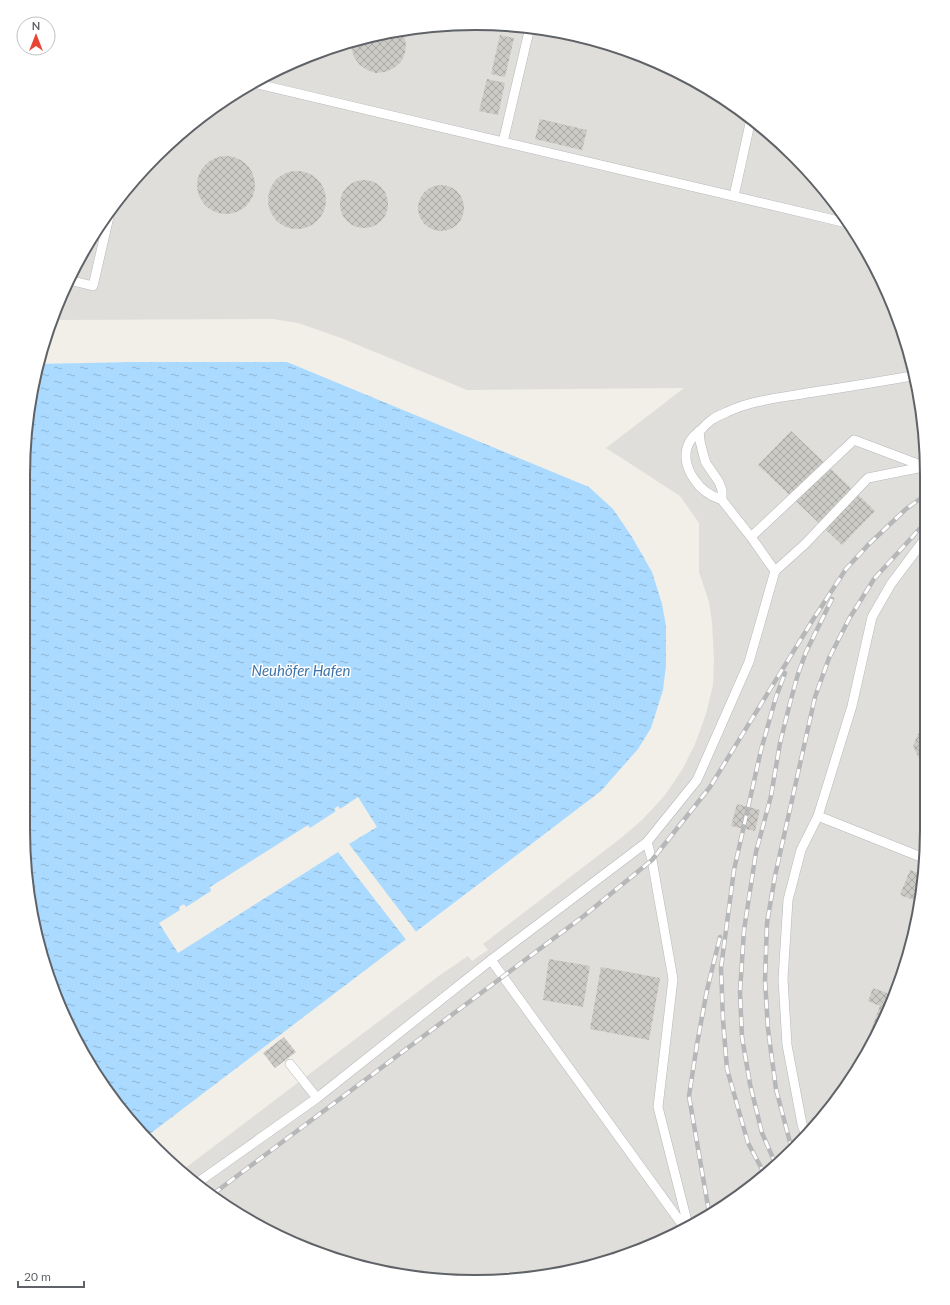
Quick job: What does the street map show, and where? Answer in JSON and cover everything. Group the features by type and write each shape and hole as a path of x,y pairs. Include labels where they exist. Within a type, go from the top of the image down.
{"lane":[{"path":"503,142 528,34"},
{"path":"262,85 840,221"},
{"path":"734,196 750,125"},
{"path":"74,281 93,286 107,225"},
{"path":"775,571 722,500 702,490 689,472 686,463 686,455 692,437 700,431 706,423 737,407 747,404 909,377"},
{"path":"700,431 700,441 704,457 706,463 719,482 722,490 722,500"},
{"path":"751,537 854,440 920,465"},
{"path":"201,1180 317,1098 491,960 647,842 697,780 749,662 775,571 805,544 868,478 920,467"},
{"path":"804,1130 787,1046 783,979 788,900 801,850 818,816 852,706 872,616 891,584 920,545"},
{"path":"818,816 919,856"},
{"path":"647,842 652,860 673,979 658,1108 687,1221"},
{"path":"491,960 682,1224"},
{"path":"290,1064 317,1098"}],"shaded area":[{"path":"475,30 533,34 590,45 645,64 672,76 722,105 768,140 790,160 810,182 845,228 874,278 886,305 905,360 911,388 919,446 920,475 920,830 916,888 905,945 886,1000 874,1027 845,1077 810,1123 790,1145 746,1183 698,1215 645,1241 590,1260 533,1271 475,1275 417,1271 360,1260 305,1241 278,1229 228,1200 185,1168 440,975 468,956 472,961 488,950 483,944 621,838 642,820 665,795 682,770 695,744 706,714 713,685 714,660 712,622 709,602 699,572 699,523 680,496 606,448 684,388 467,390 341,338 298,323 273,319 58,320 76,278 90,252 122,204 160,160 204,122 228,105 278,76 305,64 360,45 417,34"}],"water":[{"name":"Neuhöfer Hafen","path":"287,362 589,487 613,509 632,537 652,572 662,604 666,626 666,665 663,690 651,728 638,749 601,791 150,1134 122,1101 105,1077 76,1027 64,1000 45,945 34,888 30,830 30,475 34,417 44,364"}],"pier":[{"path":"358,797 377,827 349,844 417,933 407,941 338,852 178,953 159,923 180,910 179,907 184,904 186,907 211,891 210,887 308,825 310,828 336,811 334,809 338,806 340,809"}],"building":[{"path":"500,35 514,38 505,77 491,74"},
{"path":"404,36 406,44 405,53 401,62 394,68 385,72 376,73 367,70 359,64 354,57 351,48"},
{"path":"487,79 505,83 498,115 479,111"},
{"path":"540,119 587,130 582,150 535,139"},
{"path":"226,156 242,161 250,169 255,185 250,201 242,209 226,214 210,209 202,201 197,185 202,169 210,161"},
{"path":"291,171 303,171 318,179 326,194 326,206 318,221 303,229 291,229 276,221 268,206 268,194 276,179"},
{"path":"364,180 373,182 381,187 386,195 388,204 386,213 381,221 373,226 364,228 355,226 347,221 342,213 340,204 342,195 347,187 355,182"},
{"path":"446,185 450,186 460,195 463,199 463,217 454,227 446,231 436,231 428,227 419,217 418,203 422,195 432,186"},
{"path":"791,431 875,511 842,545 758,465"},
{"path":"920,730 920,761 913,746"},
{"path":"737,804 760,810 755,831 731,826"},
{"path":"910,870 918,873 914,900 900,895"},
{"path":"549,959 590,966 583,1007 543,1000"},
{"path":"601,967 660,978 649,1040 590,1029"},
{"path":"873,988 888,993 868,1038 880,1006 868,1001"},
{"path":"284,1037 296,1052 275,1068 263,1053"}],"railway":[{"path":"216,1192 585,915 652,860 710,787 814,618 846,569 868,545 906,509 920,499"},
{"path":"791,1144 776,1089 768,1029 765,980 767,923 775,876 815,697 829,658 849,619 874,579 920,528"},
{"path":"774,1160 762,1133 750,1084 742,1037 740,992 744,930 756,852 771,796 780,743 790,703 806,652 832,599"},
{"path":"762,1170 748,1143 727,1069 721,968 734,870 761,750 776,697 785,673"},
{"path":"708,1209 689,1096 707,990 720,937"}]}
